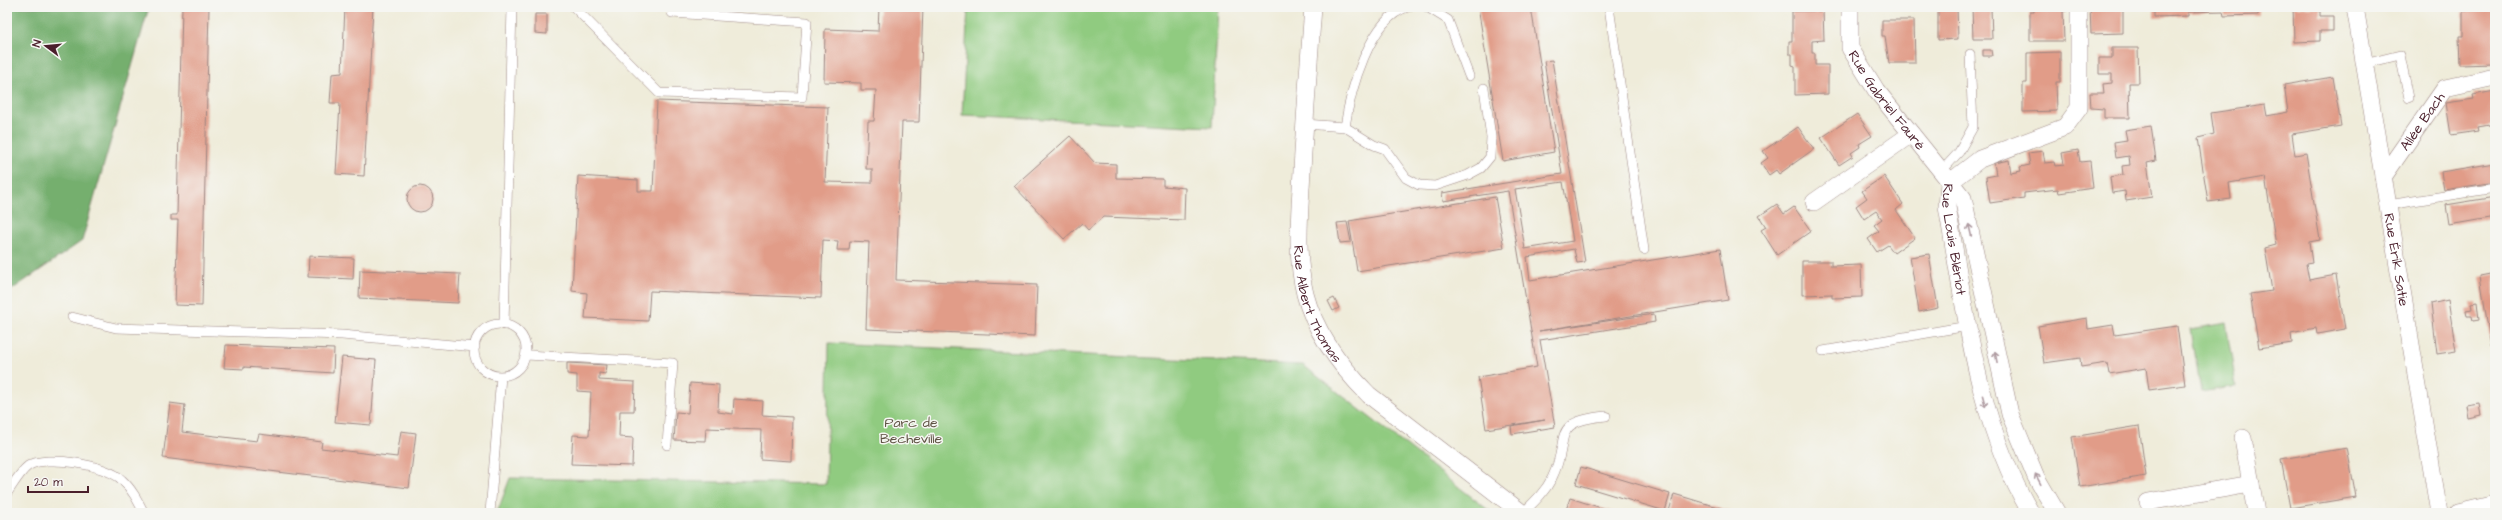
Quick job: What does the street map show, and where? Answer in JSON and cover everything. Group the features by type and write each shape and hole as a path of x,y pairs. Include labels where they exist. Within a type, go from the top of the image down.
{"street":[{"name":"Rue Albert Thomas","path":"1313,7 1298,242 1305,295 1329,348 1347,373 1368,396 1522,513"},
{"name":"Rue Gabriel Fauré","path":"1850,7 1850,48 1876,90 1945,178"},
{"path":"1945,178 1980,159 2065,127 2079,108 2079,7"},
{"name":"Rue Érik Satie","path":"2355,7 2439,513"},
{"name":"Allée Bach","path":"2383,178 2445,88 2495,77"},
{"path":"1814,202 1911,134"},
{"name":"Rue Louis Blériot","path":"1945,178 1947,207 1968,326 1989,419 2016,488 2031,513"},
{"name":"Rue Louis Blériot","path":"1945,178 1963,198 2010,414 2036,477 2058,513"},
{"path":"2243,438 2256,513"},
{"path":"2148,502 2251,484"},
{"path":"2458,513 2495,504"}],"lane":[{"path":"504,324 512,7"},
{"path":"574,7 659,93 802,97 807,22 672,13"},
{"path":"1346,127 1348,108 1356,82 1374,36 1386,21 1400,9 1408,7"},
{"path":"1428,7 1448,20 1469,76"},
{"path":"1609,7 1644,250"},
{"path":"1945,178 1973,126 1970,54"},
{"path":"2364,64 2400,55 2409,98"},
{"path":"1305,124 1346,127 1374,145 1386,149 1406,178 1418,185 1434,186 1450,182 1481,168 1490,157 1491,137 1484,88"},
{"path":"2388,205 2495,188"},
{"path":"72,317 116,328 342,336 474,347"},
{"path":"504,324 512,327 524,338 526,355 517,370 501,376 484,371 475,356 474,347 477,340 488,328 504,324"},
{"path":"1822,351 1968,326"},
{"path":"526,355 673,363 667,446"},
{"path":"490,513 501,376"},
{"path":"1522,513 1542,495 1553,478 1565,430 1572,423 1587,418 1606,416"},
{"path":"7,493 28,466 50,461 83,464 103,469 121,479 137,498 144,513"}],"green space":[{"path":"7,7 149,7 82,241 7,293"},
{"path":"968,7 1218,7 1212,127 962,115"},
{"path":"2226,323 2236,386 2201,392 2191,329"},
{"name":"Parc de Becheville","path":"829,343 1303,365 1492,513 497,513 510,478 826,484"}],"building":[{"path":"182,7 209,7 202,306 175,305 178,220 171,220 171,215 177,215"},
{"path":"345,7 373,7 364,176 336,174 340,103 330,103 332,74 342,73"},
{"path":"879,7 923,7 919,122 902,122 896,280 1037,285 1035,336 866,329 869,242 850,241 849,250 837,250 838,241 823,240 821,298 650,291 648,321 585,318 587,293 572,291 578,176 638,180 638,191 653,191 657,101 828,107 825,182 872,183 872,169 866,169 868,121 874,121 876,90 861,90 861,83 824,82 825,29 878,31"},
{"path":"1478,7 1531,7 1554,152 1503,161"},
{"path":"1938,7 1957,7 1958,39 1938,40"},
{"path":"1972,7 1991,7 1992,39 1973,39"},
{"path":"2034,7 2067,7 2067,11 2063,11 2064,41 2030,41 2030,12 2034,12"},
{"path":"2090,7 2123,7 2123,33 2091,34"},
{"path":"2154,7 2258,7 2258,15 2224,16 2223,11 2188,12 2188,16 2154,17"},
{"path":"2293,7 2320,7 2320,16 2333,16 2333,31 2320,31 2320,41 2294,42"},
{"path":"2467,7 2495,7 2493,64 2460,65 2459,36 2463,36 2463,11 2467,11"},
{"path":"1792,11 1823,11 1824,40 1812,41 1812,53 1815,53 1815,65 1828,65 1828,94 1795,95 1795,66 1792,65 1792,54 1789,54 1789,41 1792,41"},
{"path":"535,14 547,14 547,34 535,33"},
{"path":"1882,20 1914,20 1915,63 1889,63 1885,36 1882,36"},
{"path":"2112,48 2138,48 2139,83 2129,83 2130,118 2104,118 2104,109 2091,108 2090,93 2104,93 2103,84 2112,83 2112,74 2099,74 2099,58 2112,58"},
{"path":"1983,50 1991,50 1992,56 1983,56"},
{"path":"2060,52 2060,82 2056,82 2057,111 2023,112 2023,83 2027,83 2027,53"},
{"path":"1552,60 1585,262 1577,263 1574,249 1527,257 1530,280 1720,249 1728,300 1539,331 1654,314 1655,322 1540,340 1555,427 1512,434 1511,426 1545,420 1486,429 1478,377 1537,367 1508,191 1443,201 1442,193 1562,174 1544,61","holes":["1563,182 1573,241 1525,249 1515,189"]},
{"path":"2333,77 2341,126 2292,134 2295,155 2306,153 2320,240 2309,242 2312,263 2306,264 2309,280 2336,275 2345,329 2317,334 2316,328 2291,333 2292,343 2259,348 2250,294 2272,291 2265,248 2276,245 2265,177 2229,183 2231,199 2208,202 2198,138 2214,134 2211,113 2265,105 2267,116 2288,112 2284,85"},
{"path":"2495,91 2495,124 2478,127 2479,131 2451,135 2446,103 2474,99 2473,95"},
{"path":"1857,114 1872,136 1859,144 1860,147 1851,153 1853,156 1839,165 1821,138"},
{"path":"2151,126 2156,161 2147,163 2152,197 2126,201 2125,191 2112,193 2110,177 2123,175 2122,166 2130,165 2129,156 2116,158 2114,142 2127,140 2125,130"},
{"path":"1798,127 1814,149 1779,174 1776,170 1769,175 1761,163 1768,158 1763,151"},
{"path":"1070,136 1095,163 1116,164 1116,178 1163,179 1163,186 1185,188 1184,220 1103,217 1088,230 1082,223 1064,239 1014,186"},
{"path":"2078,150 2080,162 2090,161 2093,188 2059,193 2058,189 2024,193 2024,198 1990,203 1986,177 1996,175 1994,163 2009,160 2011,173 2021,171 2020,167 2030,165 2028,153 2043,151 2045,163 2054,162 2055,166 2064,165 2062,153"},
{"path":"2495,163 2495,182 2444,190 2441,172"},
{"path":"1884,176 1903,204 1896,210 1915,238 1894,253 1888,245 1877,252 1868,239 1879,231 1874,225 1882,219 1876,211 1864,219 1856,206 1867,198 1862,191"},
{"path":"420,186 429,190 433,199 429,208 420,212 411,208 407,199 411,190"},
{"path":"1495,197 1504,248 1357,271 1349,221"},
{"path":"2495,197 2495,217 2449,225 2446,205"},
{"path":"1777,204 1784,214 1794,207 1811,231 1777,255 1761,230 1766,227 1759,216"},
{"path":"1347,222 1351,242 1340,243 1337,223"},
{"path":"1929,254 1938,308 1919,312 1910,257"},
{"path":"309,256 354,258 353,279 308,277"},
{"path":"1802,261 1831,261 1831,266 1861,265 1862,297 1832,298 1832,294 1802,295"},
{"path":"360,270 460,274 458,303 359,298"},
{"path":"2495,273 2495,346 2491,347 2480,276"},
{"path":"1334,298 1339,308 1333,311 1328,301"},
{"path":"2448,300 2456,351 2437,354 2431,304"},
{"path":"2477,302 2479,320 2473,321 2472,316 2467,316 2466,310 2472,309 2471,303"},
{"path":"2087,318 2088,329 2113,325 2115,335 2177,326 2185,385 2149,390 2146,368 2109,374 2107,363 2081,367 2080,358 2044,363 2038,326"},
{"path":"226,345 334,349 333,373 244,367 244,369 224,368"},
{"path":"342,357 376,360 371,425 335,422"},
{"path":"567,363 607,365 606,374 599,373 599,380 635,382 634,411 620,411 619,437 633,438 632,466 571,464 573,435 589,436 591,392 577,391 577,375 567,374"},
{"path":"690,383 719,385 718,412 733,414 734,399 763,401 762,415 792,417 791,461 760,459 761,430 706,428 705,441 674,440 676,412 688,413"},
{"path":"170,403 185,405 182,432 257,441 259,434 322,442 321,448 397,457 401,431 416,433 409,488 163,458"},
{"path":"2479,403 2481,415 2468,418 2466,405"},
{"path":"2139,426 2146,476 2080,487 2072,437"},
{"path":"2347,448 2356,497 2290,508 2281,459"},
{"path":"1581,467 1670,494 1665,511 1576,484"},
{"path":"1674,494 1737,513 1669,511"},
{"path":"1570,498 1617,513 1565,513"}]}
